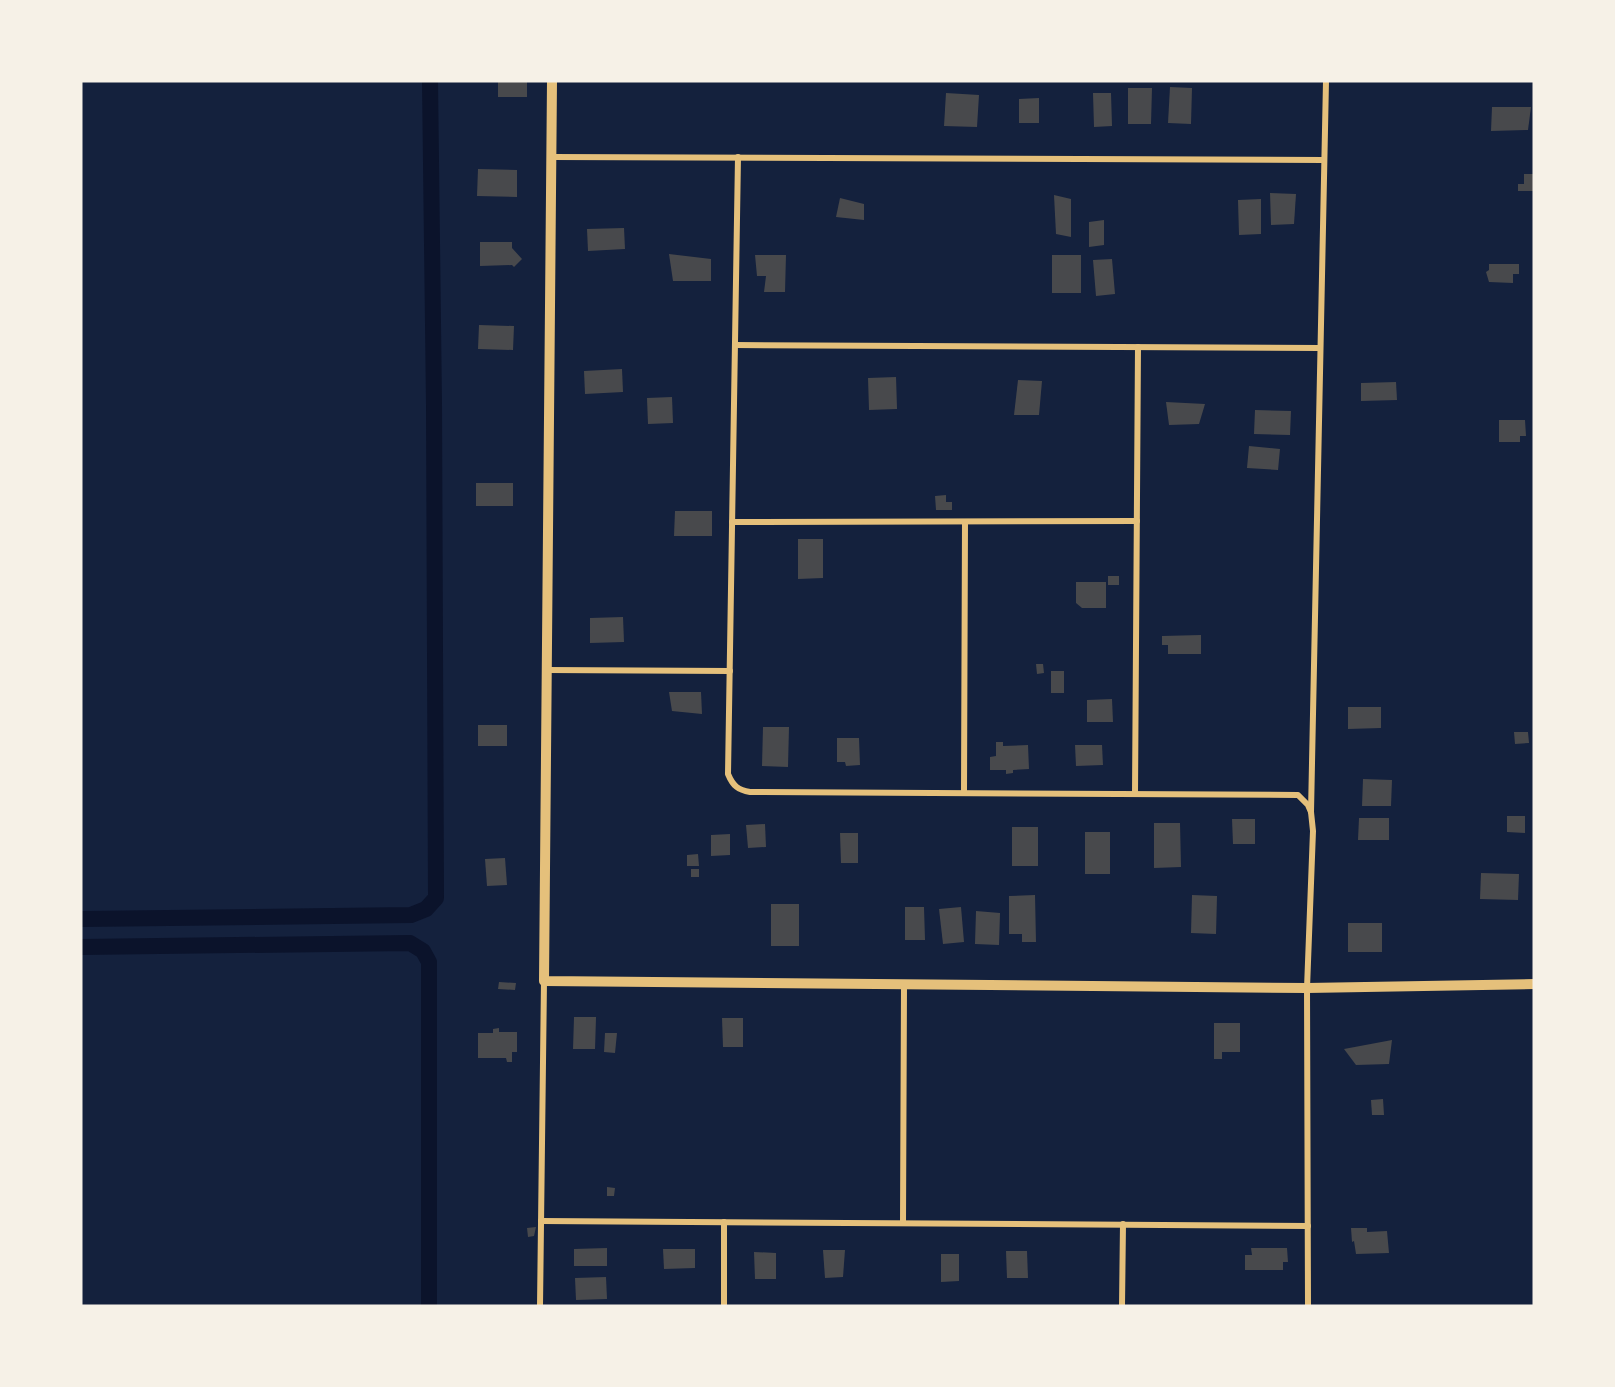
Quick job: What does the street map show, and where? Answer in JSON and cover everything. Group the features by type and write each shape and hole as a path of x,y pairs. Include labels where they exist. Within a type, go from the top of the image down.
{"street":[{"path":"540,1306 552,81"},
{"path":"1308,1306 1307,988 1313,831 1311,812 1326,81"},
{"path":"552,157 1324,160"},
{"path":"738,157 728,774 732,783 740,790 750,792 1298,795 1308,805 1311,812"},
{"path":"735,345 1320,348"},
{"path":"1135,794 1138,347"},
{"path":"732,522 1137,521"},
{"path":"964,793 965,522"},
{"path":"547,670 730,671"},
{"path":"544,981 1307,988 1534,984"},
{"path":"903,1223 904,986"},
{"path":"541,1221 1308,1226"},
{"path":"724,1222 724,1306"},
{"path":"1122,1306 1123,1224"}],"building":[{"path":"498,81 527,81 527,97 498,97"},
{"path":"1170,87 1192,88 1191,124 1168,123"},
{"path":"1128,88 1152,88 1151,124 1128,124"},
{"path":"946,93 979,95 977,127 944,126"},
{"path":"1093,93 1111,93 1112,126 1094,127"},
{"path":"1039,98 1039,123 1019,123 1019,99"},
{"path":"1492,107 1531,107 1528,130 1491,131"},
{"path":"478,169 517,170 517,197 477,196"},
{"path":"1524,174 1534,174 1534,191 1518,191 1518,184 1524,184"},
{"path":"1270,193 1296,194 1294,224 1271,225"},
{"path":"1054,195 1071,199 1071,237 1056,234"},
{"path":"840,198 864,204 864,220 836,217"},
{"path":"1261,199 1261,234 1239,235 1238,200"},
{"path":"1104,220 1104,245 1089,247 1089,222"},
{"path":"624,228 625,249 588,251 587,229"},
{"path":"480,242 512,242 512,248 522,259 514,267 512,265 480,266"},
{"path":"669,254 711,259 711,281 673,281"},
{"path":"755,255 786,255 785,292 764,292 766,276 757,276"},
{"path":"1052,255 1081,255 1081,293 1052,293"},
{"path":"1112,259 1115,294 1096,296 1093,260"},
{"path":"1489,264 1519,264 1519,274 1513,274 1513,283 1489,282 1486,272 1489,270"},
{"path":"479,325 514,326 513,350 478,349"},
{"path":"622,369 623,392 585,394 584,371"},
{"path":"896,377 897,409 869,410 868,378"},
{"path":"1018,380 1042,381 1039,415 1014,415"},
{"path":"1396,382 1397,400 1361,401 1361,383"},
{"path":"672,397 673,423 648,424 647,398"},
{"path":"1166,402 1205,404 1199,424 1169,425"},
{"path":"1255,410 1291,411 1290,435 1254,434"},
{"path":"1499,420 1525,420 1526,436 1520,436 1520,442 1499,442"},
{"path":"1249,446 1280,449 1278,470 1247,468"},
{"path":"476,483 513,483 513,506 476,506"},
{"path":"946,495 946,502 952,502 952,510 936,510 935,496"},
{"path":"675,511 712,511 712,536 674,536"},
{"path":"798,539 823,539 823,578 798,579"},
{"path":"1108,576 1119,576 1119,585 1108,585"},
{"path":"1076,582 1106,582 1106,608 1082,608 1076,603"},
{"path":"623,617 624,642 590,643 590,618"},
{"path":"1201,635 1201,654 1168,654 1168,645 1162,645 1162,636"},
{"path":"1036,664 1043,664 1044,673 1037,674"},
{"path":"1051,671 1064,671 1064,693 1051,693"},
{"path":"669,692 701,692 702,714 672,711"},
{"path":"1112,699 1113,722 1087,722 1087,700"},
{"path":"1348,707 1381,707 1381,728 1348,729"},
{"path":"478,725 507,725 507,746 478,746"},
{"path":"763,727 789,727 788,767 762,766"},
{"path":"1514,732 1528,732 1529,743 1515,744"},
{"path":"837,738 859,738 860,765 846,766 845,762 837,762"},
{"path":"996,742 1003,742 1003,746 1028,745 1029,769 1013,770 1013,773 1006,774 1006,770 990,770 990,757 996,756"},
{"path":"1075,745 1102,745 1103,765 1076,766"},
{"path":"1363,779 1392,780 1391,806 1362,806"},
{"path":"1507,816 1525,816 1525,833 1507,832"},
{"path":"1359,818 1389,818 1389,840 1358,840"},
{"path":"1232,819 1255,819 1255,844 1233,844"},
{"path":"1154,823 1180,823 1181,867 1154,868"},
{"path":"765,824 766,847 748,848 746,825"},
{"path":"1012,827 1038,827 1038,866 1012,866"},
{"path":"1085,832 1110,832 1110,874 1085,874"},
{"path":"840,833 858,833 858,863 841,863"},
{"path":"730,834 730,855 711,856 711,835"},
{"path":"698,854 699,866 687,866 687,855"},
{"path":"505,858 507,885 487,886 485,859"},
{"path":"691,869 699,869 699,877 691,877"},
{"path":"1481,873 1519,874 1518,900 1480,899"},
{"path":"1035,895 1036,942 1022,942 1022,934 1009,934 1009,896"},
{"path":"1192,895 1217,896 1216,934 1191,933"},
{"path":"771,904 799,904 799,946 771,946"},
{"path":"905,907 924,907 925,940 905,940"},
{"path":"961,907 964,942 943,944 939,909"},
{"path":"976,911 1000,913 999,945 975,944"},
{"path":"1348,923 1382,923 1382,952 1348,952"},
{"path":"499,982 516,983 515,990 498,989"},
{"path":"574,1017 596,1017 595,1049 573,1049"},
{"path":"722,1018 743,1018 743,1047 723,1047"},
{"path":"1214,1023 1240,1023 1240,1052 1222,1052 1222,1059 1214,1059"},
{"path":"499,1028 499,1032 517,1032 517,1052 512,1052 512,1062 507,1062 506,1058 478,1058 478,1033 493,1033 493,1029"},
{"path":"605,1033 617,1033 615,1053 604,1052"},
{"path":"1392,1040 1389,1064 1356,1065 1344,1049"},
{"path":"1383,1099 1384,1115 1372,1115 1371,1100"},
{"path":"607,1187 615,1188 614,1196 607,1196"},
{"path":"536,1227 534,1236 528,1237 527,1228"},
{"path":"1351,1228 1367,1228 1367,1232 1387,1231 1389,1253 1356,1254"},
{"path":"607,1248 607,1266 574,1266 574,1249"},
{"path":"1251,1248 1287,1248 1288,1262 1283,1262 1283,1270 1245,1270 1245,1255 1252,1255"},
{"path":"663,1249 695,1249 695,1268 664,1269"},
{"path":"823,1250 845,1250 843,1277 825,1278"},
{"path":"1006,1251 1027,1251 1028,1278 1007,1278"},
{"path":"754,1252 776,1253 776,1279 755,1279"},
{"path":"941,1254 959,1254 959,1281 941,1282"},
{"path":"606,1277 607,1299 576,1300 575,1278"}],"waterway":[{"path":"81,919 411,915 426,909 436,898 430,81"},
{"path":"81,947 410,943 423,951 429,962 429,1306"}]}
